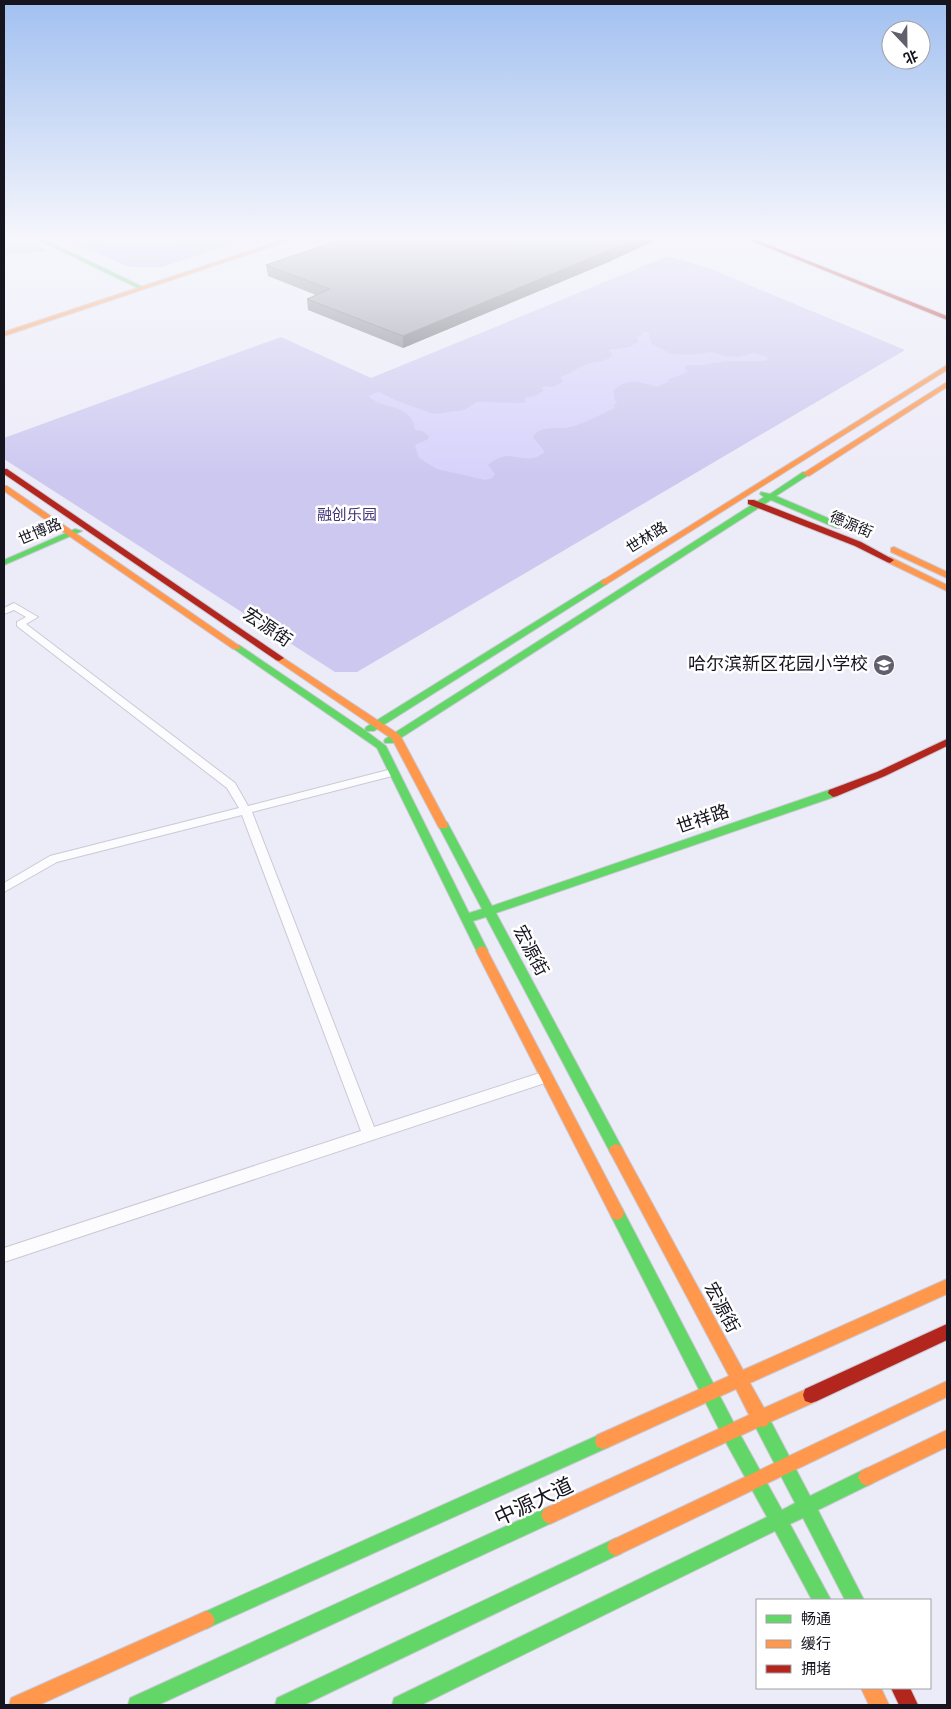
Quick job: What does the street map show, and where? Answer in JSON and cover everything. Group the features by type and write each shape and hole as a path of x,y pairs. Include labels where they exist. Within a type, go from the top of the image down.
{"main road":[{"path":"4,324 32,316"},
{"path":"4,334 54,316"},
{"name":"世林路","path":"363,734 947,367"},
{"name":"世林路","path":"381,746 947,384"},
{"name":"宏源街","path":"4,471 396,737 786,1467 854,1599"},
{"name":"宏源街","path":"4,488 381,746"},
{"name":"德源街","path":"753,490 771,496 947,575"},
{"name":"德源街","path":"740,498 858,544 947,588"},
{"name":"世博路","path":"4,563 85,526"},
{"name":"世博路","path":"4,559 69,533"},
{"name":"世祥路","path":"466,919 811,802 882,774 947,742"},
{"path":"381,746 392,773 546,1077 730,1433 821,1599"},
{"path":"18,1705 947,1286"},
{"name":"中源大道","path":"137,1705 760,1420 947,1332"},
{"path":"284,1705 947,1389"},
{"path":"401,1705 947,1438"},
{"path":"871,1689 880,1705"},
{"path":"901,1689 909,1705"}],"street":[{"path":"4,611 14,606 33,617 20,624 231,786 246,811 370,1136"},
{"path":"4,888 54,859 392,773"},
{"path":"4,1255 546,1077"}],"green space":[{"name":"融创乐园","path":"523,316 823,316 905,350 357,672 335,672 4,459 4,438 281,337 371,378"}],"shaded area":[{"path":"642,332 648,332 652,344 671,354 690,355 712,352 724,356 739,357 754,353 768,357 766,361 728,361 688,365 684,367 688,372 667,380 670,381 657,387 640,382 624,383 614,390 614,398 617,402 614,405 615,408 574,426 541,430 533,437 545,452 534,458 501,457 488,465 495,474 492,478 485,480 437,469 419,458 415,445 428,439 429,436 422,431 415,430 411,418 404,411 378,403 368,396 379,392 397,401 434,414 464,410 477,402 525,403 525,398 535,396 545,390 541,389 544,386 553,387 563,382 561,377 585,365 609,358 612,356 612,353 608,350 630,347 639,341 636,337 642,335"}],"building":[{"path":"350,316 452,316 403,336"}],"traffic: fast":[{"path":"389,741 806,474"},
{"path":"764,494 839,526"},
{"path":"4,563 78,531"},
{"path":"370,729 604,582"},
{"path":"236,647 381,746 482,951"},
{"path":"466,919 833,793"},
{"path":"443,825 616,1150"},
{"path":"617,1213 730,1433 821,1599"},
{"path":"761,1420 854,1599"},
{"path":"206,1620 603,1441"},
{"path":"401,1705 867,1477"},
{"path":"137,1705 550,1515"},
{"path":"284,1705 616,1547"}],"traffic: slow":[{"path":"4,334 59,316"},
{"path":"604,582 947,367"},
{"path":"806,474 947,384"},
{"path":"4,488 236,647"},
{"path":"894,550 947,575"},
{"path":"890,560 947,588"},
{"path":"279,658 396,737 443,825"},
{"path":"482,951 617,1213"},
{"path":"616,1150 761,1420"},
{"path":"603,1441 947,1286"},
{"path":"616,1547 947,1389"},
{"path":"550,1515 811,1395"},
{"path":"867,1477 947,1438"},
{"path":"18,1705 206,1620"},
{"path":"871,1689 880,1705"}],"traffic: jam":[{"path":"941,316 947,318"},
{"path":"4,471 279,658"},
{"path":"751,502 858,544 890,560"},
{"path":"833,793 881,774 947,742"},
{"path":"811,1395 947,1332"},
{"path":"901,1689 909,1705"}],"place":[{"name":"哈尔滨新区花园小学校","path":"884,665"}]}
